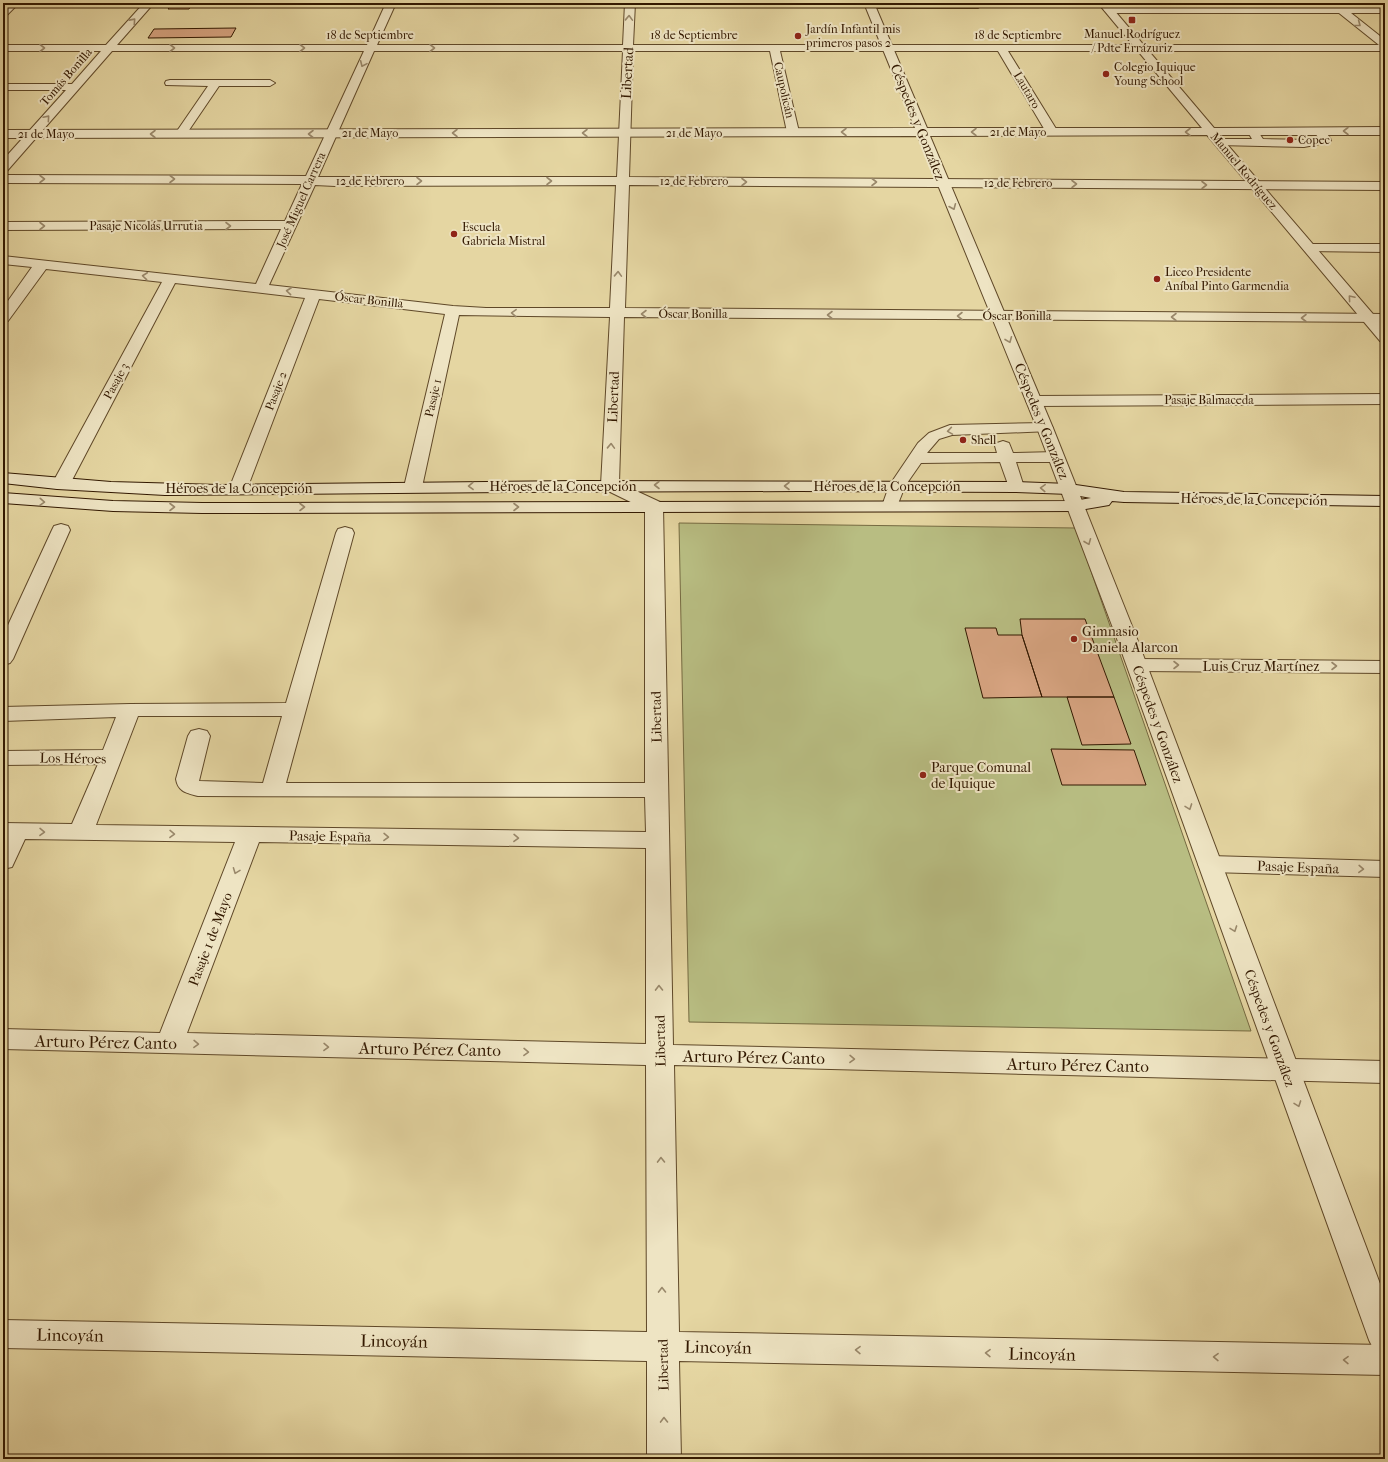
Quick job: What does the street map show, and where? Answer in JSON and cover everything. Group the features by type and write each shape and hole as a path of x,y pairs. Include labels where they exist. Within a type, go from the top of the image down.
{"street":[{"name":"Tomás Bonilla","path":"3,168 149,3"},
{"name":"José Miguel Carrera","path":"261,288 391,3"},
{"name":"Libertad","path":"610,485 621,181 630,3"},
{"path":"1332,3 1385,46"},
{"name":"Céspedes y González","path":"869,4 1045,428 1136,664 1385,1340"},
{"path":"1106,6 1385,10"},
{"name":"Manuel Rodríguez","path":"1106,6 1218,142 1310,248 1385,338"},
{"name":"18 de Septiembre","path":"3,48 1141,48 1385,46"},
{"name":"Caupolicán","path":"774,48 793,132"},
{"name":"Lautaro","path":"1001,48 1052,132"},
{"path":"170,83 270,83"},
{"path":"181,134 216,83"},
{"path":"3,87 73,89"},
{"path":"3,91 73,89"},
{"name":"21 de Mayo","path":"3,134 1385,131"},
{"name":"12 de Febrero","path":"3,179 286,179 335,182 621,181 1385,186"},
{"name":"Pasaje Nicolás Urrutia","path":"3,226 289,225"},
{"path":"1310,248 1385,248"},
{"name":"Óscar Bonilla","path":"3,260 453,310 519,313 1385,318"},
{"path":"3,318 42,264"},
{"name":"Pasaje 3","path":"61,484 171,278"},
{"name":"Pasaje 2","path":"238,489 314,294"},
{"name":"Pasaje 1","path":"413,487 453,310"},
{"name":"Pasaje Balmaceda","path":"1034,401 1385,399"},
{"name":"Héroes de la Concepción","path":"3,478 61,484 148,488 238,489 610,485 1016,487 1071,498"},
{"path":"610,485 654,506"},
{"name":"Héroes de la Concepción","path":"3,498 71,504 158,507 890,506 1124,497 1385,501"},
{"name":"Libertad","path":"654,506 664,1459"},
{"path":"3,659 61,530"},
{"path":"272,790 345,533"},
{"name":"Luis Cruz Martínez","path":"1136,664 1385,667"},
{"path":"3,714 130,710 294,709"},
{"path":"112,757 130,710"},
{"path":"199,736 187,779 188,785 198,789 657,790"},
{"name":"Los Héroes","path":"3,758 112,757 81,832"},
{"path":"3,861 10,831"},
{"name":"Pasaje España","path":"10,831 657,840"},
{"name":"Pasaje 1 de Mayo","path":"170,1043 250,835"},
{"name":"Pasaje España","path":"1210,864 1385,869"},
{"name":"Arturo Pérez Canto","path":"3,1039 1385,1072"},
{"name":"Lincoyán","path":"3,1334 1385,1360"}],"lane":[{"path":"3,14 14,3"},
{"path":"869,4 978,5"},
{"path":"1218,142 1317,143 1326,140 1319,131"},
{"path":"1253,132 1260,142"},
{"path":"890,506 897,486 916,458 929,440 943,432 950,430 1045,428"},
{"path":"998,429 1016,487"},
{"path":"916,458 1056,457"}],"green space":[{"name":"Parque Comunal de Iquique","path":"679,523 1076,528 1251,1031 689,1022"}],"building":[{"path":"173,3 193,3 189,9 168,9"},
{"path":"236,28 231,37 148,38 154,29"},
{"path":"1020,619 1085,619 1114,697 1042,697 1022,635"},
{"path":"965,628 996,628 998,635 1022,635 1042,697 983,698"},
{"path":"1067,697 1114,697 1131,744 1082,745"},
{"path":"1051,749 1134,750 1146,785 1062,785"}],"place":[{"name":"Manuel Rodríguez / Pdte Errázuriz","path":"1132,20"},
{"name":"Jardín Infantil mis primeros pasos 2","path":"798,36"},
{"name":"Colegio Iquique Young School","path":"1106,74"},
{"name":"Copec","path":"1290,140"},
{"name":"Escuela Gabriela Mistral","path":"454,234"},
{"name":"Liceo Presidente Aníbal Pinto Garmendia","path":"1157,279"},
{"name":"Shell","path":"963,440"},
{"name":"Gimnasio Daniela Alarcon","path":"1074,639"},
{"name":"Parque Comunal de Iquique","path":"923,775"}]}
